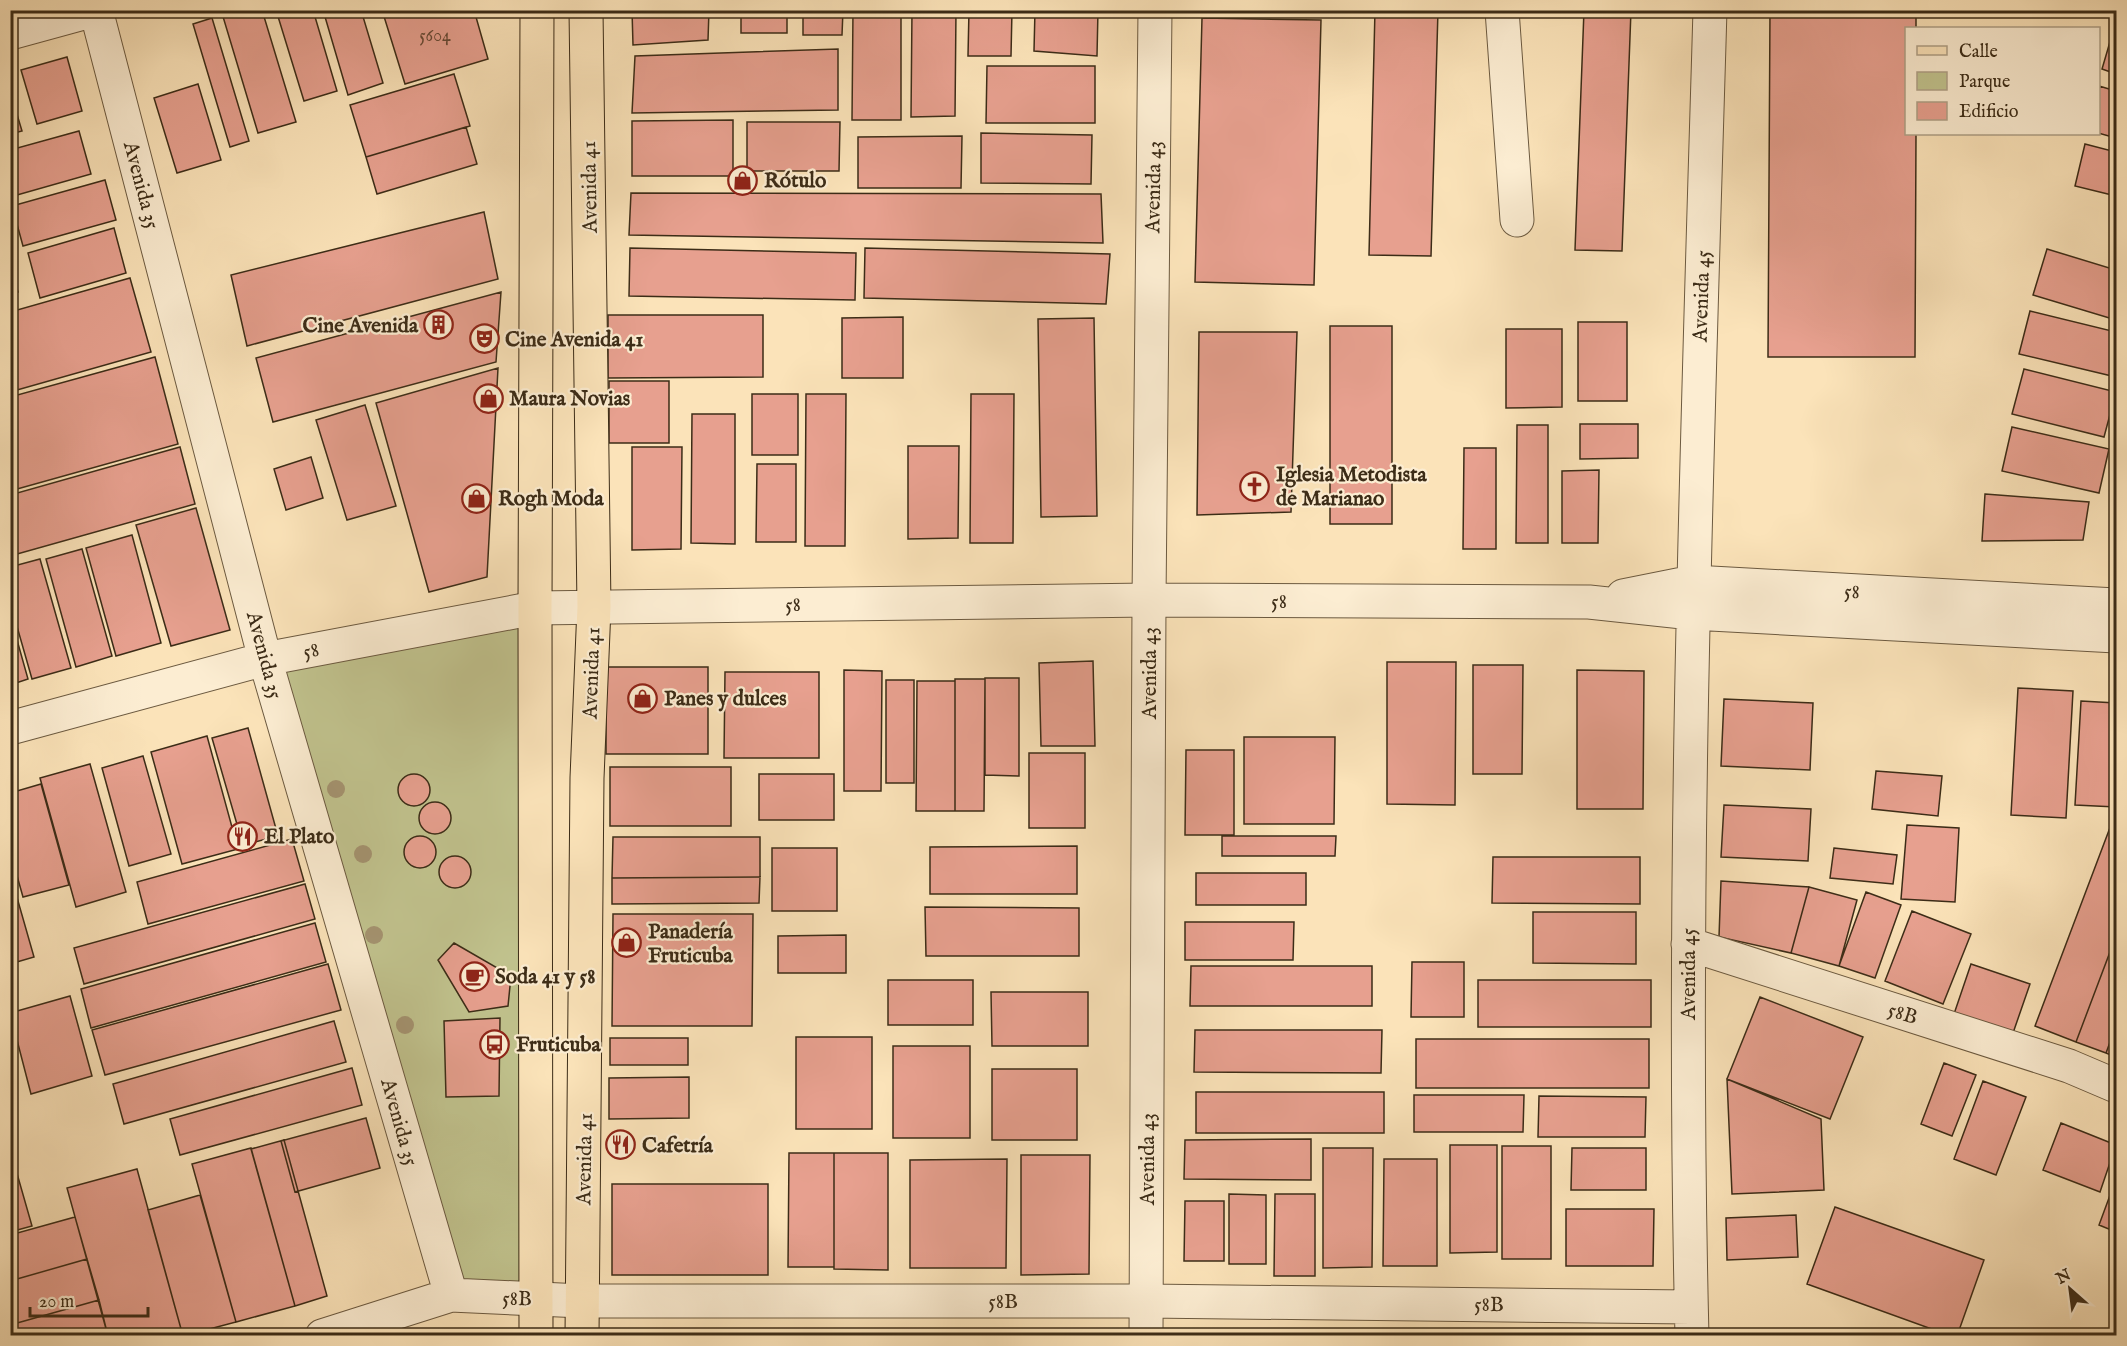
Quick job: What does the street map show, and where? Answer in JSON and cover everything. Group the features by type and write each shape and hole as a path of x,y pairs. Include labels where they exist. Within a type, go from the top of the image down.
{"main road":[{"path":"536,1335 537,10"},
{"name":"Avenida 41","path":"582,1335 586,778 594,607 586,10"}],"street":[{"path":"10,33 95,10"},
{"name":"Avenida 35","path":"95,10 265,659 451,1296"},
{"name":"Avenida 43","path":"1146,1335 1149,600 1155,10"},
{"path":"1502,10 1517,220"},
{"name":"Avenida 45","path":"1691,1321 1688,944 1692,598 1710,10"},
{"name":"58","path":"10,728 265,659 535,608 1149,600 1589,603 1692,598 2116,605"},
{"name":"58","path":"1692,598 2116,636"},
{"name":"58B","path":"1688,944 2069,1066 2116,1086"},
{"name":"58B","path":"322,1335 451,1296 582,1301 1146,1300 1691,1321"}],"green space":[{"path":"535,608 537,1298 451,1295 265,659"}],"building":[{"path":"221,10 262,10 296,122 258,133"},
{"path":"276,10 313,10 337,91 304,101"},
{"path":"323,10 361,10 383,83 348,95"},
{"path":"382,10 474,10 488,59 405,84"},
{"path":"632,10 709,10 708,40 633,45"},
{"path":"741,10 787,10 787,33 741,33"},
{"path":"803,10 843,10 842,35 803,35"},
{"path":"853,10 901,10 901,120 852,120"},
{"path":"912,10 956,10 955,116 911,117"},
{"path":"969,10 1012,10 1011,56 968,56"},
{"path":"1035,10 1098,10 1097,56 1034,51"},
{"path":"1375,10 1438,10 1431,256 1369,255"},
{"path":"1584,10 1631,10 1622,251 1575,250"},
{"path":"1770,10 1916,10 1916,27 1905,27 1905,135 1916,135 1915,357 1768,357"},
{"path":"212,18 249,141 230,147 193,24"},
{"path":"1202,18 1321,20 1314,285 1195,282"},
{"path":"2114,28 2116,29 2116,74 2102,69"},
{"path":"838,49 838,110 632,113 635,56"},
{"path":"67,57 82,111 37,124 21,70"},
{"path":"987,66 1095,66 1095,123 986,123"},
{"path":"454,74 470,126 366,157 350,105"},
{"path":"198,84 221,160 177,173 154,98"},
{"path":"2100,86 2116,91 2116,138 2100,134"},
{"path":"10,91 22,131 10,134"},
{"path":"733,120 733,176 632,176 632,121"},
{"path":"747,122 840,122 839,171 747,171"},
{"path":"466,127 477,164 377,194 366,157"},
{"path":"79,131 91,174 10,197 10,150"},
{"path":"981,133 1092,135 1091,184 981,183"},
{"path":"962,136 961,188 858,188 858,137"},
{"path":"2085,144 2116,152 2116,196 2075,186"},
{"path":"105,180 116,220 23,246 12,206"},
{"path":"631,193 1101,194 1103,243 629,235"},
{"path":"484,212 498,279 247,346 231,275"},
{"path":"114,228 126,273 40,298 28,253"},
{"path":"630,248 856,253 855,300 629,296"},
{"path":"865,248 1110,254 1106,304 864,298"},
{"path":"2047,249 2116,270 2116,320 2033,295"},
{"path":"10,265 18,292 10,294"},
{"path":"130,278 151,352 10,392 10,312"},
{"name":"Cine Avenida","path":"501,292 496,362 273,422 256,358"},
{"path":"2030,311 2116,332 2116,377 2019,354"},
{"path":"608,315 763,315 763,377 608,378"},
{"path":"903,317 903,378 842,378 842,318"},
{"path":"1094,318 1097,516 1041,517 1038,319"},
{"path":"1578,322 1627,322 1627,401 1578,401"},
{"path":"1330,326 1392,326 1392,524 1330,524"},
{"path":"1506,329 1562,329 1562,407 1506,408"},
{"path":"1199,332 1297,332 1291,512 1197,515"},
{"path":"155,357 178,444 10,491 10,397"},
{"path":"498,368 487,577 429,592 376,403"},
{"path":"2024,369 2116,392 2104,437 2012,414"},
{"path":"609,381 669,381 669,443 609,443"},
{"path":"752,394 798,394 798,455 752,455"},
{"path":"806,394 846,394 845,546 805,546"},
{"path":"971,394 1014,394 1013,543 970,543"},
{"path":"365,405 396,506 347,520 316,420"},
{"path":"692,414 735,414 735,544 691,543"},
{"path":"1580,424 1638,424 1638,458 1580,459"},
{"path":"1517,425 1548,425 1548,543 1516,543"},
{"path":"2012,427 2109,449 2099,493 2002,471"},
{"path":"908,446 959,446 958,538 908,539"},
{"path":"180,447 195,504 10,556 10,495"},
{"path":"632,447 682,447 681,549 632,550"},
{"path":"1464,448 1496,448 1496,549 1463,549"},
{"path":"311,457 323,498 286,510 274,469"},
{"path":"757,464 796,464 796,542 756,542"},
{"path":"1599,470 1598,543 1562,543 1562,471"},
{"path":"1985,494 2089,502 2083,540 1982,541"},
{"path":"196,508 230,630 171,646 136,525"},
{"path":"132,535 161,643 116,656 86,548"},
{"path":"82,549 112,656 76,667 46,559"},
{"path":"40,559 71,668 32,679 10,602 10,567"},
{"path":"10,615 28,679 10,685"},
{"path":"1093,661 1095,746 1041,746 1039,663"},
{"path":"1387,662 1456,662 1455,805 1387,804"},
{"path":"1473,665 1523,665 1522,774 1473,774"},
{"path":"606,667 708,667 708,754 606,754"},
{"path":"844,670 882,671 881,791 844,791"},
{"path":"1577,670 1644,671 1643,809 1577,809"},
{"path":"725,672 819,672 819,758 724,758"},
{"path":"985,678 1019,678 1019,776 985,775"},
{"path":"955,679 985,679 984,811 955,811"},
{"path":"886,680 914,680 914,783 886,783"},
{"path":"917,681 955,681 955,811 916,811"},
{"path":"2018,688 2073,691 2066,818 2011,815"},
{"path":"1724,699 1813,703 1810,770 1721,766"},
{"path":"2081,701 2116,703 2116,807 2075,805"},
{"path":"248,728 278,836 243,845 212,738"},
{"path":"207,736 238,849 182,864 151,752"},
{"path":"1244,737 1335,737 1334,824 1244,824"},
{"path":"1186,750 1234,750 1234,835 1185,835"},
{"path":"1029,753 1085,753 1085,828 1029,828"},
{"path":"143,756 171,854 129,866 102,768"},
{"path":"90,764 126,892 76,907 40,778"},
{"path":"610,767 731,767 731,826 610,826"},
{"path":"1876,771 1942,776 1938,816 1872,809"},
{"path":"414,774 426,778 430,790 426,802 414,806 402,802 398,790 402,778"},
{"path":"759,774 834,774 834,820 759,820"},
{"path":"41,784 69,885 23,897 10,851 10,793"},
{"path":"435,802 446,807 451,818 446,829 435,834 424,829 419,818 424,807"},
{"path":"1724,805 1811,809 1808,861 1721,857"},
{"path":"1907,825 1959,828 1955,902 1901,899"},
{"path":"2111,825 2116,827 2116,936 2076,1042 2035,1026"},
{"path":"420,836 431,841 436,852 431,863 420,868 409,863 404,852 409,841"},
{"path":"1222,836 1336,836 1335,856 1222,856"},
{"path":"613,837 760,837 760,877 612,878"},
{"path":"292,839 304,881 148,924 137,882"},
{"path":"1077,846 1077,894 930,894 930,847"},
{"path":"772,848 837,848 837,911 772,911"},
{"path":"1834,848 1897,855 1893,884 1830,878"},
{"path":"455,856 467,860 471,872 467,884 455,888 443,884 439,872 443,860"},
{"path":"1493,857 1640,857 1640,904 1492,903"},
{"path":"10,873 34,957 10,964"},
{"path":"1196,873 1306,873 1306,905 1196,905"},
{"path":"760,877 759,903 612,904 612,878"},
{"path":"1721,881 1809,887 1791,953 1719,937"},
{"path":"305,884 315,919 84,984 74,948"},
{"path":"1809,887 1857,900 1839,966 1791,953"},
{"path":"1866,892 1901,905 1875,978 1839,966"},
{"path":"925,907 1079,908 1079,956 926,956"},
{"path":"1912,911 1971,934 1943,1004 1885,981"},
{"path":"1533,912 1636,912 1636,964 1533,963"},
{"path":"613,914 753,914 752,1026 612,1026"},
{"path":"1185,922 1294,922 1293,960 1185,960"},
{"path":"315,923 326,962 91,1028 81,989"},
{"path":"846,935 846,973 778,973 778,936"},
{"path":"2116,936 2116,1026 2106,1053 2076,1042"},
{"path":"454,943 511,976 508,1006 469,1012 438,960"},
{"path":"1412,962 1464,962 1464,1017 1411,1017"},
{"path":"328,964 341,1010 105,1075 92,1030"},
{"path":"1971,964 2030,984 2013,1033 1954,1014"},
{"path":"1191,966 1372,966 1372,1006 1190,1006"},
{"path":"888,980 973,980 973,1025 888,1025"},
{"path":"1478,980 1651,980 1651,1027 1478,1027"},
{"path":"991,992 1088,992 1088,1046 992,1046"},
{"path":"70,996 92,1076 31,1094 10,1013"},
{"path":"1760,997 1863,1037 1830,1119 1727,1079"},
{"path":"500,1018 499,1096 446,1097 444,1021"},
{"path":"334,1021 346,1062 124,1124 113,1084"},
{"path":"2116,1026 2116,1057 2106,1053"},
{"path":"1195,1030 1382,1030 1381,1073 1194,1072"},
{"path":"796,1037 872,1037 872,1129 796,1129"},
{"path":"610,1038 688,1038 688,1065 610,1065"},
{"path":"1416,1039 1649,1039 1649,1088 1416,1088"},
{"path":"893,1046 970,1046 970,1138 893,1138"},
{"path":"1944,1063 1976,1075 1952,1136 1921,1124"},
{"path":"352,1068 362,1105 180,1155 170,1119"},
{"path":"992,1069 1077,1069 1077,1140 992,1140"},
{"path":"689,1077 689,1118 609,1119 609,1078"},
{"path":"1727,1079 1821,1119 1824,1190 1732,1194"},
{"path":"1983,1081 2026,1097 1996,1175 1954,1159"},
{"path":"1196,1092 1384,1092 1384,1133 1196,1133"},
{"path":"1414,1095 1524,1095 1523,1132 1414,1132"},
{"path":"1539,1096 1646,1097 1645,1137 1538,1137"},
{"path":"366,1118 380,1168 295,1192 281,1141"},
{"path":"2061,1123 2116,1145 2100,1192 2043,1170"},
{"path":"1311,1139 1311,1180 1184,1179 1185,1140"},
{"path":"284,1140 327,1296 295,1306 251,1149"},
{"path":"1450,1145 1497,1145 1497,1252 1450,1253"},
{"path":"1502,1146 1551,1146 1551,1259 1502,1259"},
{"path":"251,1148 295,1306 236,1322 192,1164"},
{"path":"1323,1148 1373,1148 1372,1267 1323,1268"},
{"path":"1572,1148 1646,1148 1646,1190 1571,1190"},
{"path":"789,1153 834,1153 834,1267 788,1267"},
{"path":"834,1153 888,1153 888,1270 834,1269"},
{"path":"1021,1155 1090,1155 1089,1274 1021,1275"},
{"path":"1007,1159 1006,1268 910,1268 910,1160"},
{"path":"1384,1159 1437,1159 1437,1266 1383,1266"},
{"path":"14,1163 32,1226 10,1232 10,1164"},
{"path":"137,1169 183,1336 108,1336 67,1188"},
{"path":"2116,1179 2116,1232 2099,1225"},
{"path":"612,1184 768,1184 768,1275 612,1275"},
{"path":"1229,1194 1266,1195 1266,1264 1229,1264"},
{"path":"1275,1194 1315,1194 1315,1276 1274,1276"},
{"path":"200,1195 236,1322 183,1336 148,1210"},
{"path":"1185,1201 1224,1201 1224,1261 1184,1261"},
{"path":"1835,1207 1984,1260 1957,1336 1951,1336 1807,1284"},
{"path":"1566,1209 1654,1209 1653,1266 1566,1266"},
{"path":"1796,1215 1798,1257 1727,1260 1726,1218"},
{"path":"75,1217 87,1259 10,1281 10,1235"},
{"path":"87,1259 99,1300 10,1325 10,1281"},
{"path":"99,1300 108,1336 10,1336 10,1325"}],"place":[{"name":"Rótulo","path":"743,180"},
{"name":"Cine Avenida","path":"439,325"},
{"name":"Cine Avenida 41","path":"484,339"},
{"name":"Maura Novias","path":"488,398"},
{"name":"Iglesia Metodista de Marianao","path":"1255,486"},
{"name":"Rogh Moda","path":"477,498"},
{"name":"Panes y dulces","path":"643,698"},
{"name":"El Plato","path":"243,836"},
{"name":"Panadería Fruticuba","path":"627,943"},
{"name":"Soda 41 y 58","path":"474,976"},
{"name":"Fruticuba","path":"495,1044"},
{"name":"Cafetría","path":"621,1145"}]}
